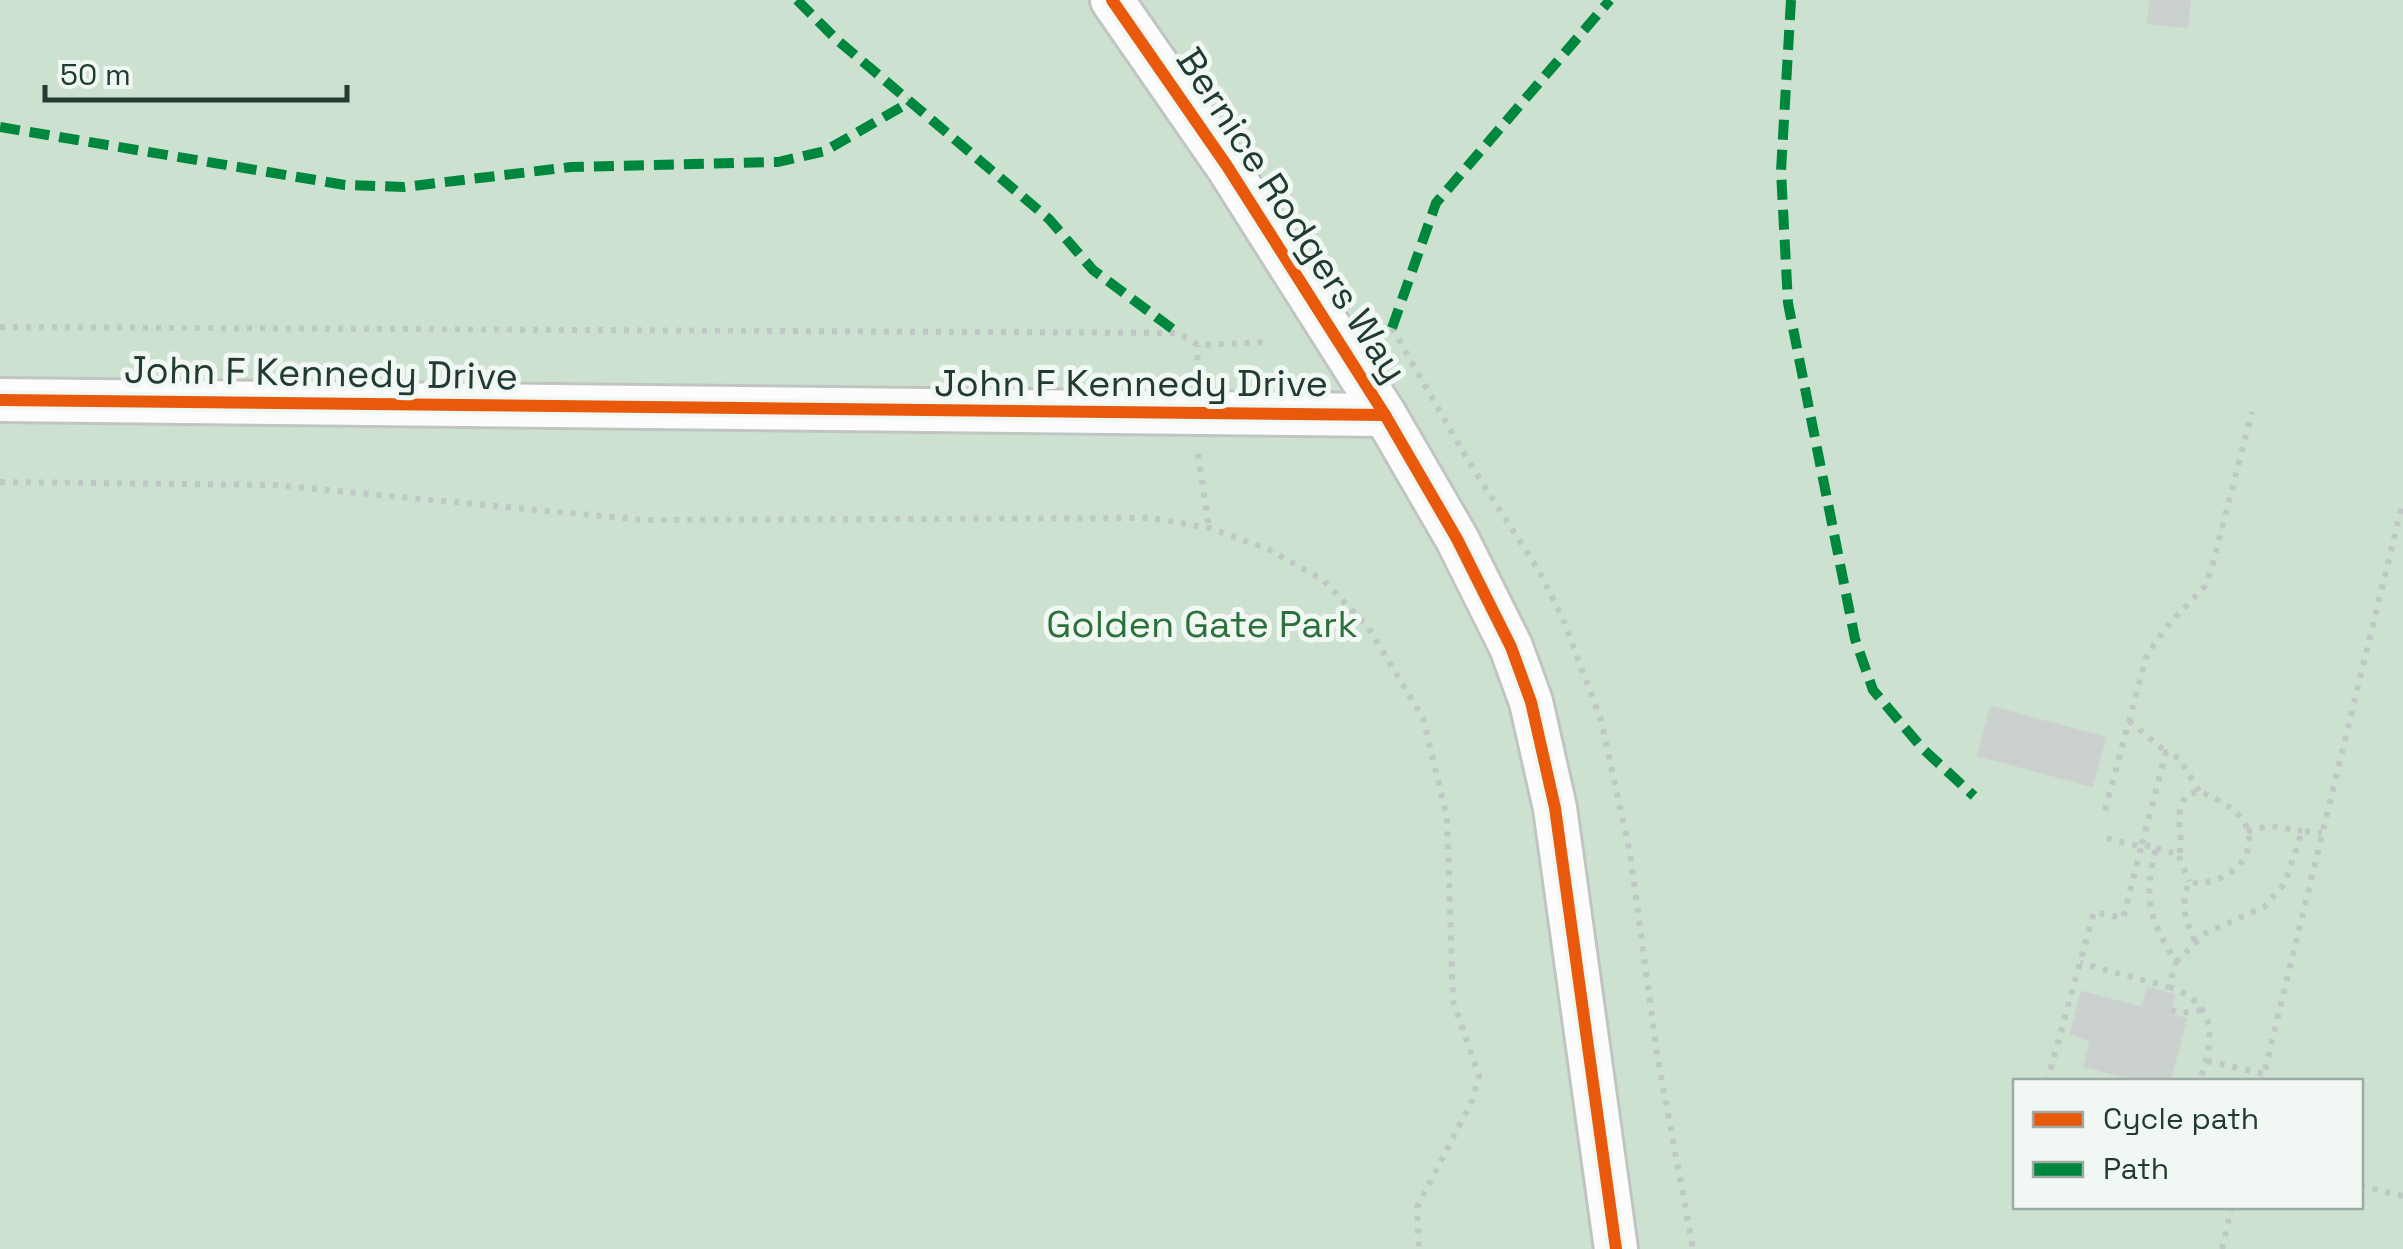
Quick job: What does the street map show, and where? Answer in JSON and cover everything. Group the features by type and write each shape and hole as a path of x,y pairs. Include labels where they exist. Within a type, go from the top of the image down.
{"street":[{"name":"Bernice Rodgers Way","path":"1112,0 1227,166 1385,415"},
{"name":"John F Kennedy Drive","path":"0,400 1385,415"},
{"path":"1385,415 1487,594 1530,702 1556,808 1616,1249"}],"path":[{"path":"0,328 1178,333 1198,345 1270,342"},
{"path":"1197,385 1198,345"},
{"path":"2105,810 2147,654 2205,586 2252,412"},
{"path":"1198,454 1210,528"},
{"path":"0,482 274,485 643,520 1151,518 1210,528 1268,549 1322,580 1368,627 1423,718 1448,818 1453,1001 1479,1076 1472,1101 1417,1207 1419,1249"},
{"path":"2207,1061 2263,1078 2403,501"},
{"path":"2129,721 2179,758 2200,792 2239,816 2247,831 2238,868 2218,882 2189,882"},
{"path":"2048,1079 2094,912 2123,918 2166,752"},
{"path":"2195,941 2182,905 2189,882 2179,856 2179,809 2186,795 2200,792"},
{"path":"2247,831 2270,826 2322,833"},
{"path":"2169,987 2176,962 2195,941 2224,922 2264,907 2285,883 2302,830"},
{"path":"2108,838 2179,856"},
{"path":"2156,848 2147,884 2151,912 2176,962"},
{"path":"2080,963 2169,987 2197,1002 2211,1030 2200,1079"},
{"path":"2171,1010 2201,1010"},
{"path":"2363,1187 2403,1196"},
{"path":"2222,1249 2231,1209"}],"green space":[{"name":"Golden Gate Park","path":"0,0 2403,0 2403,1249 0,1249"}],"building":[{"path":"2151,0 2190,0 2187,27 2148,23"},
{"path":"1991,707 2105,738 2092,786 1978,755"},
{"path":"2148,988 2174,995 2169,1015 2186,1019 2170,1079 2123,1079 2124,1076 2084,1066 2091,1040 2071,1034 2082,992 2142,1008"}],"marked path":[{"path":"797,0 836,39 1049,219 1093,270 1178,333"},
{"path":"1392,328 1436,203 1610,0"},
{"path":"1791,0 1781,171 1788,303 1855,639 1873,690 1922,748 1974,796"},
{"path":"0,127 345,185 404,187 571,167 778,162 825,151 910,102"}],"cycle path":[{"path":"1112,0 1227,166 1385,415 1457,539 1511,647 1531,702 1555,808 1616,1249"},
{"path":"0,400 1385,415"}]}
